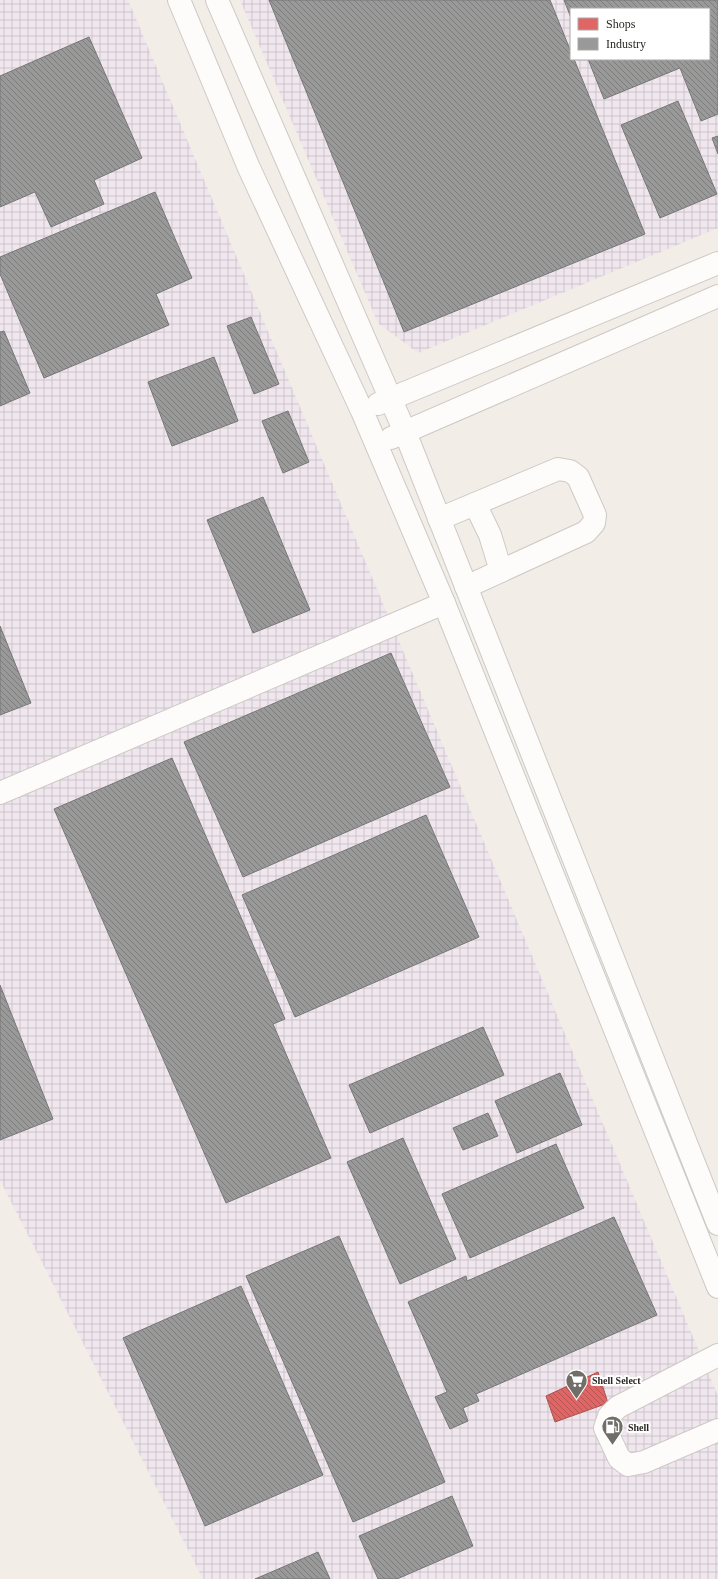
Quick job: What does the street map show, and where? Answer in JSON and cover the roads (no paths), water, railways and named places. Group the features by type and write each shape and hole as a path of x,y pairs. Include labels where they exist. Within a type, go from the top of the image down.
{"main road":[{"path":"179,0 249,168 362,411 444,603 718,1287"},
{"path":"217,0 405,432 718,1224"},
{"path":"362,411 390,398 718,263"},
{"path":"376,444 718,296"},
{"path":"439,519 558,470 570,471 578,477 595,515 594,523 586,532 466,587"},
{"path":"475,504 490,535 501,571"},
{"path":"0,793 444,603"},
{"path":"718,1355 618,1407 609,1416 605,1428 619,1458 628,1464 644,1462 718,1430"}],"place":[{"name":"Shell Select","path":"577,1400"},
{"name":"Shell","path":"612,1446"}]}
